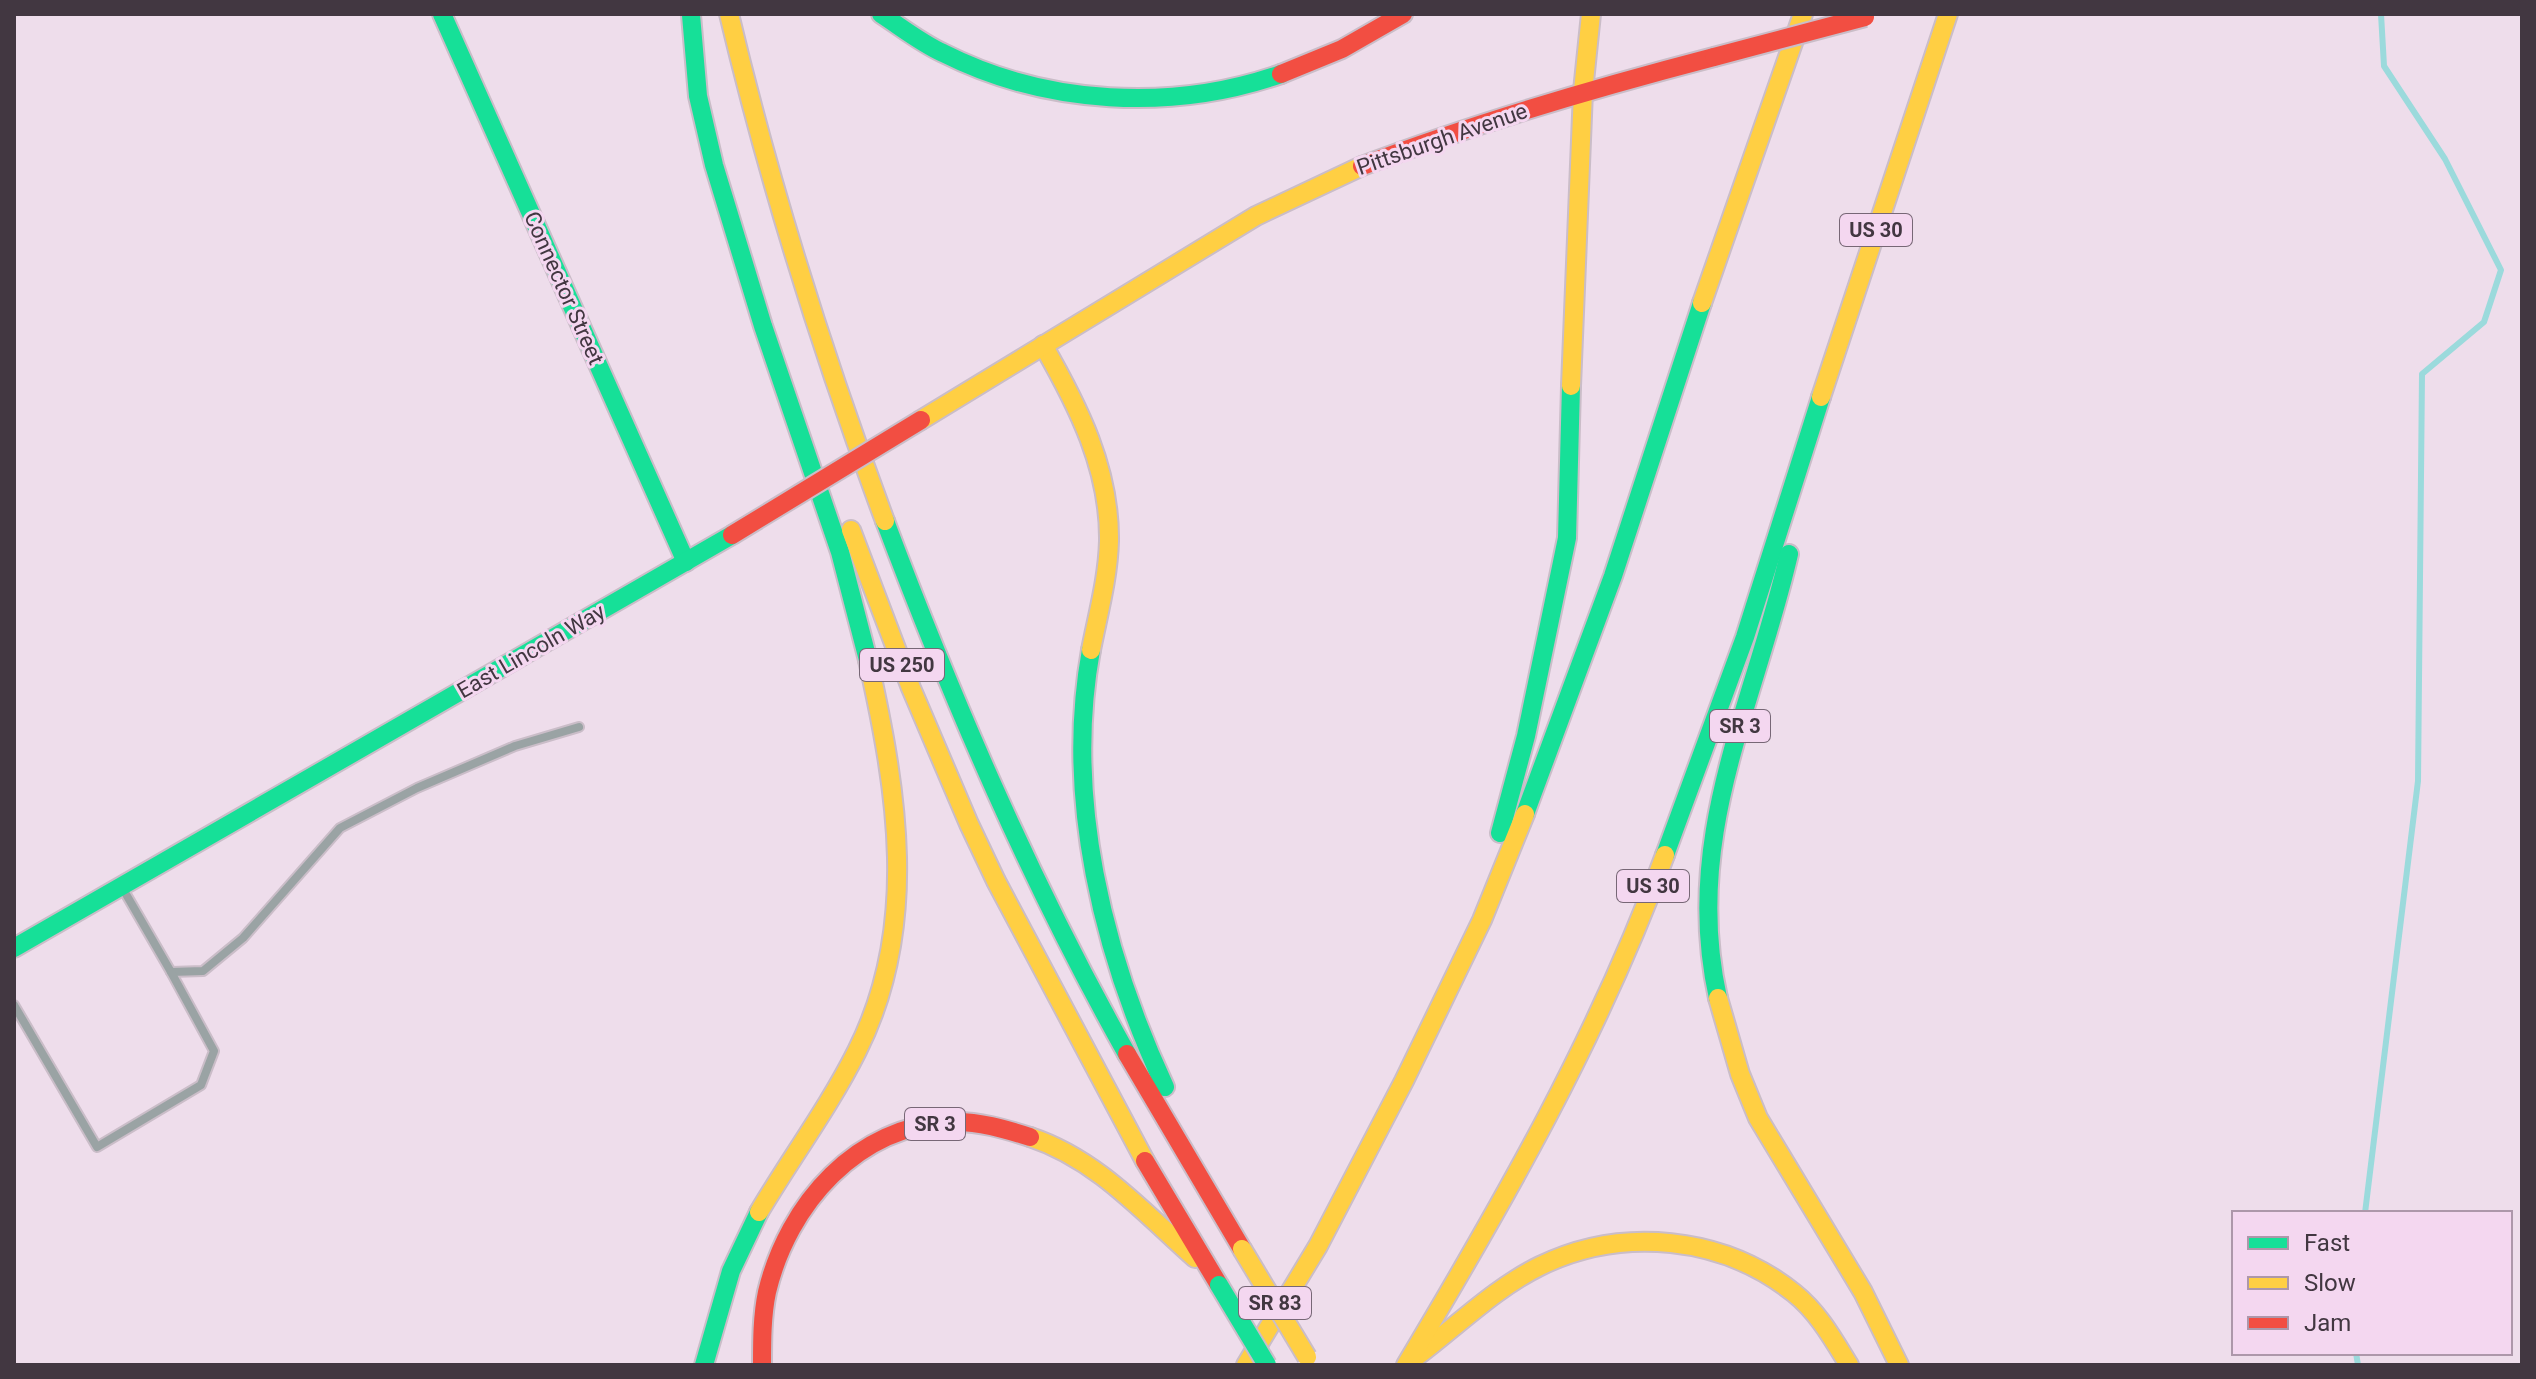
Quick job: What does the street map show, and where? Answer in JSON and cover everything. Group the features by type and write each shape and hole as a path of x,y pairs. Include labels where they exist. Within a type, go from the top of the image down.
{"main road":[{"name":"Connector Street","path":"442,14 686,562"},
{"name":"SR 83","path":"729,14 755,123 808,303 868,477 942,667 1003,810 1101,1009 1310,1362"},
{"path":"881,14 922,42 958,61 998,76 1051,91 1142,101 1217,93 1283,75 1321,61 1403,14"},
{"path":"1448,991 1505,815 1526,736 1567,538 1574,268 1583,91 1591,14"},
{"path":"1246,1365 1318,1246 1448,991 1514,846 1613,576 1678,371 1803,14"},
{"name":"US 30","path":"1406,1364 1501,1203 1580,1055 1648,901 1745,637 1827,377 1948,14"},
{"path":"691,15 698,96 708,145 782,385 834,534 865,647 893,787 901,888 891,956 870,1025 839,1086 776,1183 741,1246 718,1310 704,1365"},
{"name":"US 250","path":"691,15 735,181 792,369 836,495 911,688 969,824 1139,1151 1267,1365"},
{"name":"Pittsburgh Avenue","path":"1043,345 1256,216 1351,170 1438,137 1583,91 1870,15"},
{"name":"East Lincoln Way","path":"14,948 686,562 1043,345"},
{"path":"1043,345 1073,395 1089,432 1100,465 1108,521 1106,569 1083,699 1086,803 1098,888 1142,1037 1197,1148 1219,1212"},
{"name":"SR 3","path":"1827,377 1777,610 1729,759 1716,811 1708,867 1708,952 1726,1036 1759,1120 1871,1307 1899,1365"},
{"name":"SR 3","path":"762,1365 762,1323 769,1279 783,1239 806,1202 840,1165 860,1152 910,1129 958,1122 1007,1129 1074,1155 1114,1184 1216,1280"},
{"path":"1406,1364 1542,1265 1573,1252 1608,1243 1657,1240 1709,1249 1782,1283 1808,1306 1831,1333 1849,1365"}],"lane":[{"path":"171,972 203,971 243,938 340,828 445,776 515,746 579,727"},
{"path":"14,1005 97,1147 201,1085 214,1051 120,885"}],"waterway":[{"path":"2365,1211 2418,781 2422,374 2484,322 2501,270 2445,159 2384,66 2381,14"},
{"path":"2356,1355 2358,1365"}],"traffic: fast":[{"path":"442,14 686,562"},
{"path":"881,14 935,49 983,70 1024,84 1066,93 1153,98 1197,94 1281,74"},
{"path":"691,15 698,96 714,165 763,326 840,552 868,660"},
{"path":"1525,814 1613,576 1702,303"},
{"path":"1500,833 1526,736 1567,538 1571,386"},
{"path":"1665,855 1745,637 1821,397"},
{"path":"885,521 938,657 996,792 1058,924 1127,1054"},
{"path":"14,948 732,535"},
{"path":"1718,998 1709,939 1709,882 1715,827 1727,773 1789,554"},
{"path":"1091,650 1084,706 1082,762 1086,818 1095,874 1123,983 1165,1087"},
{"path":"704,1365 731,1271 759,1212"},
{"path":"1219,1285 1267,1365"}],"traffic: slow":[{"path":"729,14 799,270 885,521"},
{"path":"1571,386 1583,91 1591,14"},
{"path":"1702,303 1803,14"},
{"path":"1821,397 1948,14"},
{"path":"921,420 1256,216 1362,166"},
{"path":"1043,345 1090,439 1108,514 1108,555 1091,650"},
{"path":"851,530 911,688 969,824 996,881 1145,1161"},
{"path":"759,1212 857,1051 877,1004 889,955 896,907 894,808 868,660"},
{"path":"1246,1365 1318,1246 1404,1081 1482,920 1525,814"},
{"path":"1406,1365 1548,1116 1610,988 1665,855"},
{"path":"1718,998 1740,1074 1758,1118 1863,1292 1899,1365"},
{"path":"1030,1137 1077,1159 1098,1173 1195,1258"},
{"path":"1417,1356 1492,1296 1540,1266 1604,1245 1638,1242 1671,1243 1704,1249 1736,1259 1766,1274 1794,1293 1810,1309 1849,1365"},
{"path":"1242,1249 1307,1357"}],"traffic: jam":[{"path":"1281,74 1342,49 1403,14"},
{"path":"1714,57 1865,17"},
{"path":"1362,166 1537,107 1714,57"},
{"path":"732,535 921,420"},
{"path":"1127,1054 1242,1249"},
{"path":"762,1365 765,1301 777,1260 791,1229 810,1200 832,1175 857,1154 886,1137 918,1127 952,1122 972,1123 1030,1137"},
{"path":"1145,1161 1219,1285"}]}
